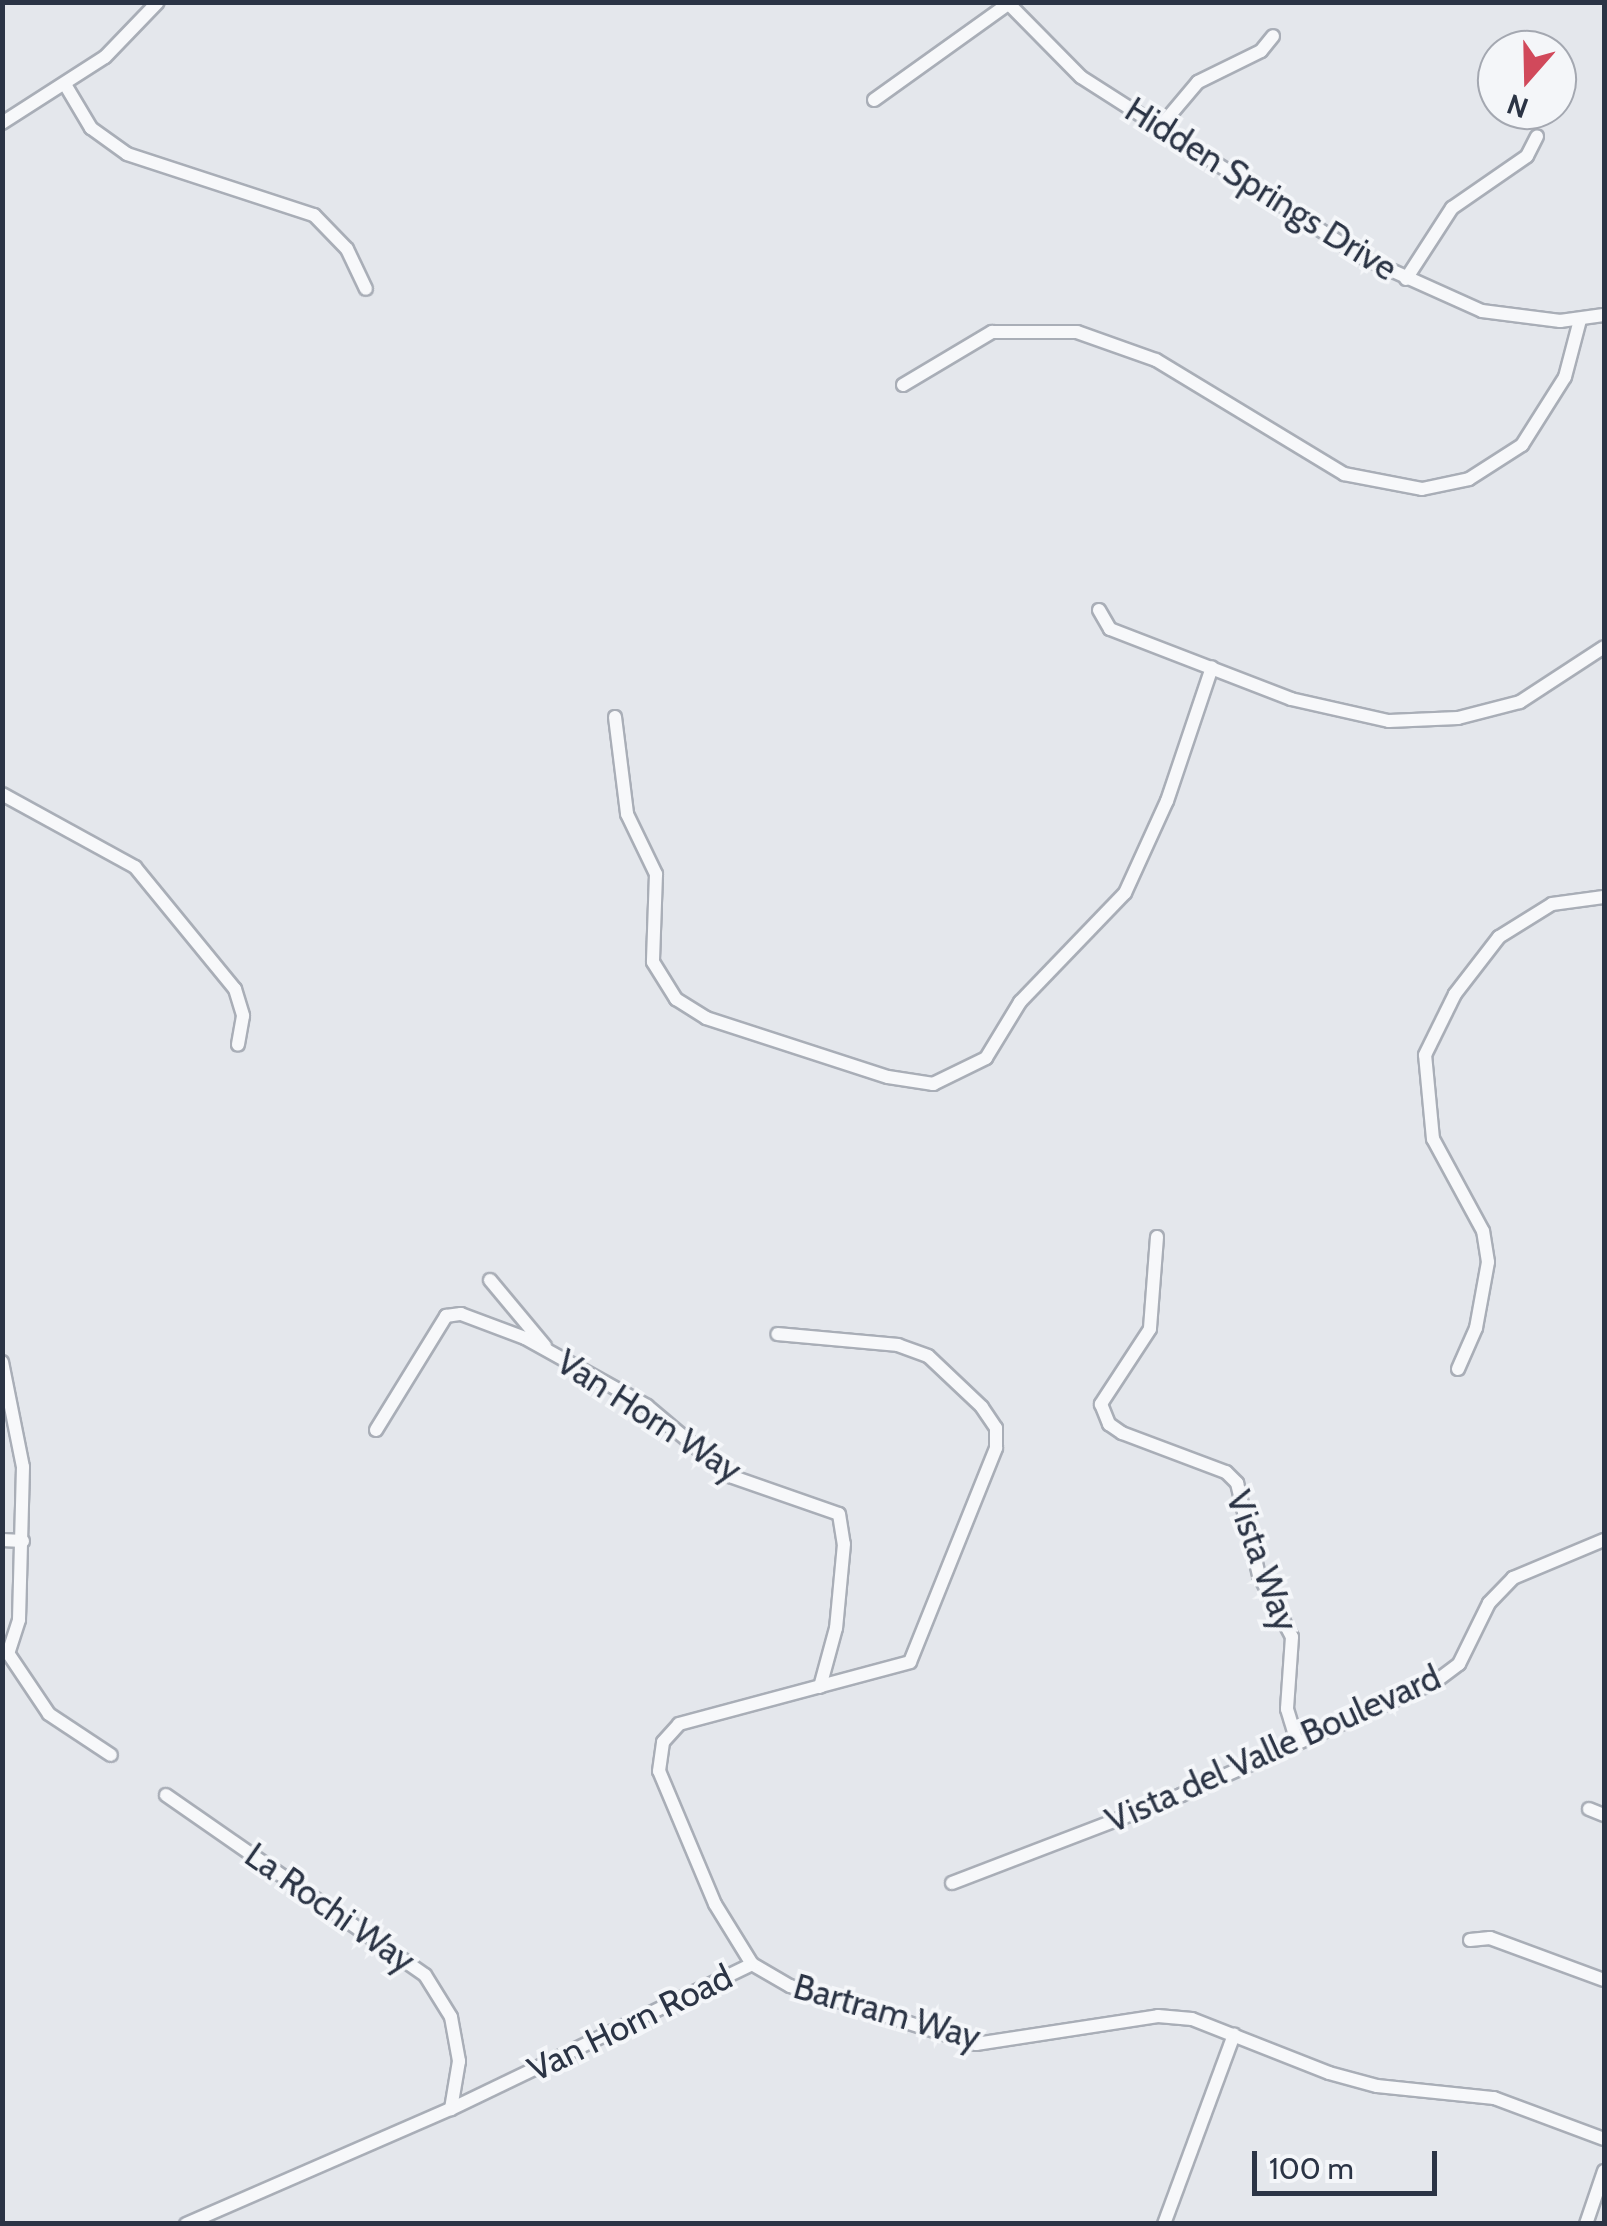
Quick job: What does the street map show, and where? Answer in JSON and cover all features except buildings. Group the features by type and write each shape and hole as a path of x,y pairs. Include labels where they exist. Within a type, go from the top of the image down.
{"street":[{"path":"2,123 105,58 158,2"},
{"path":"874,100 1008,3"},
{"name":"Hidden Springs Drive","path":"1008,3 1063,64 1333,241 1406,279 1482,310 1580,320 1604,315"},
{"path":"1160,126 1198,82 1261,51 1274,36"},
{"path":"66,86 91,128 126,154 314,215 340,239 366,289"},
{"path":"1406,279 1452,208 1527,156 1537,136"},
{"path":"904,385 992,332 1077,332 1156,360 1344,474 1422,489 1469,479 1522,444 1565,377 1580,320"},
{"path":"1100,610 1110,629 1341,714 1436,721 1540,694 1604,647"},
{"path":"615,717 628,814 656,874 654,962 676,1000 706,1018 888,1077 933,1084 986,1058 1020,1002 1125,893 1167,801 1212,667"},
{"path":"2,794 135,866 235,989 243,1016 238,1046"},
{"path":"1458,1369 1476,1328 1488,1262 1483,1231 1432,1138 1425,1056 1455,994 1499,937 1552,904 1604,898"},
{"name":"Vista Way","path":"1157,1238 1150,1330 1101,1404 1109,1424 1122,1432 1226,1472 1237,1483 1259,1575 1292,1638 1287,1709 1298,1742"},
{"name":"Van Horn Way","path":"490,1280 550,1352 647,1406 730,1476 839,1514 844,1544 836,1628 820,1687"},
{"path":"376,1430 446,1316 461,1314 550,1352"},
{"name":"Van Horn Road","path":"186,2224 451,2109 752,1964 714,1904 658,1760 679,1724 904,1665 918,1654 996,1448 996,1428 928,1356 898,1346 778,1334"},
{"path":"2,1362 19,1424 23,1541 19,1620 8,1654 49,1714 111,1755"},
{"path":"2,1540 23,1541"},
{"name":"Vista del Valle Boulevard","path":"952,1883 1182,1795 1448,1674 1474,1640 1489,1603 1512,1578 1604,1540"},
{"name":"La Rochi Way","path":"166,1795 426,1975 451,2017 459,2061 451,2109"},
{"path":"1589,1809 1604,1815"},
{"path":"1470,1940 1490,1938 1604,1980"},
{"name":"Bartram Way","path":"752,1964 790,1986 976,2044 1158,2016 1234,2035 1329,2074 1377,2086 1494,2098 1604,2139"},
{"path":"1164,2224 1234,2035"},
{"path":"1586,2224 1604,2171"}]}
